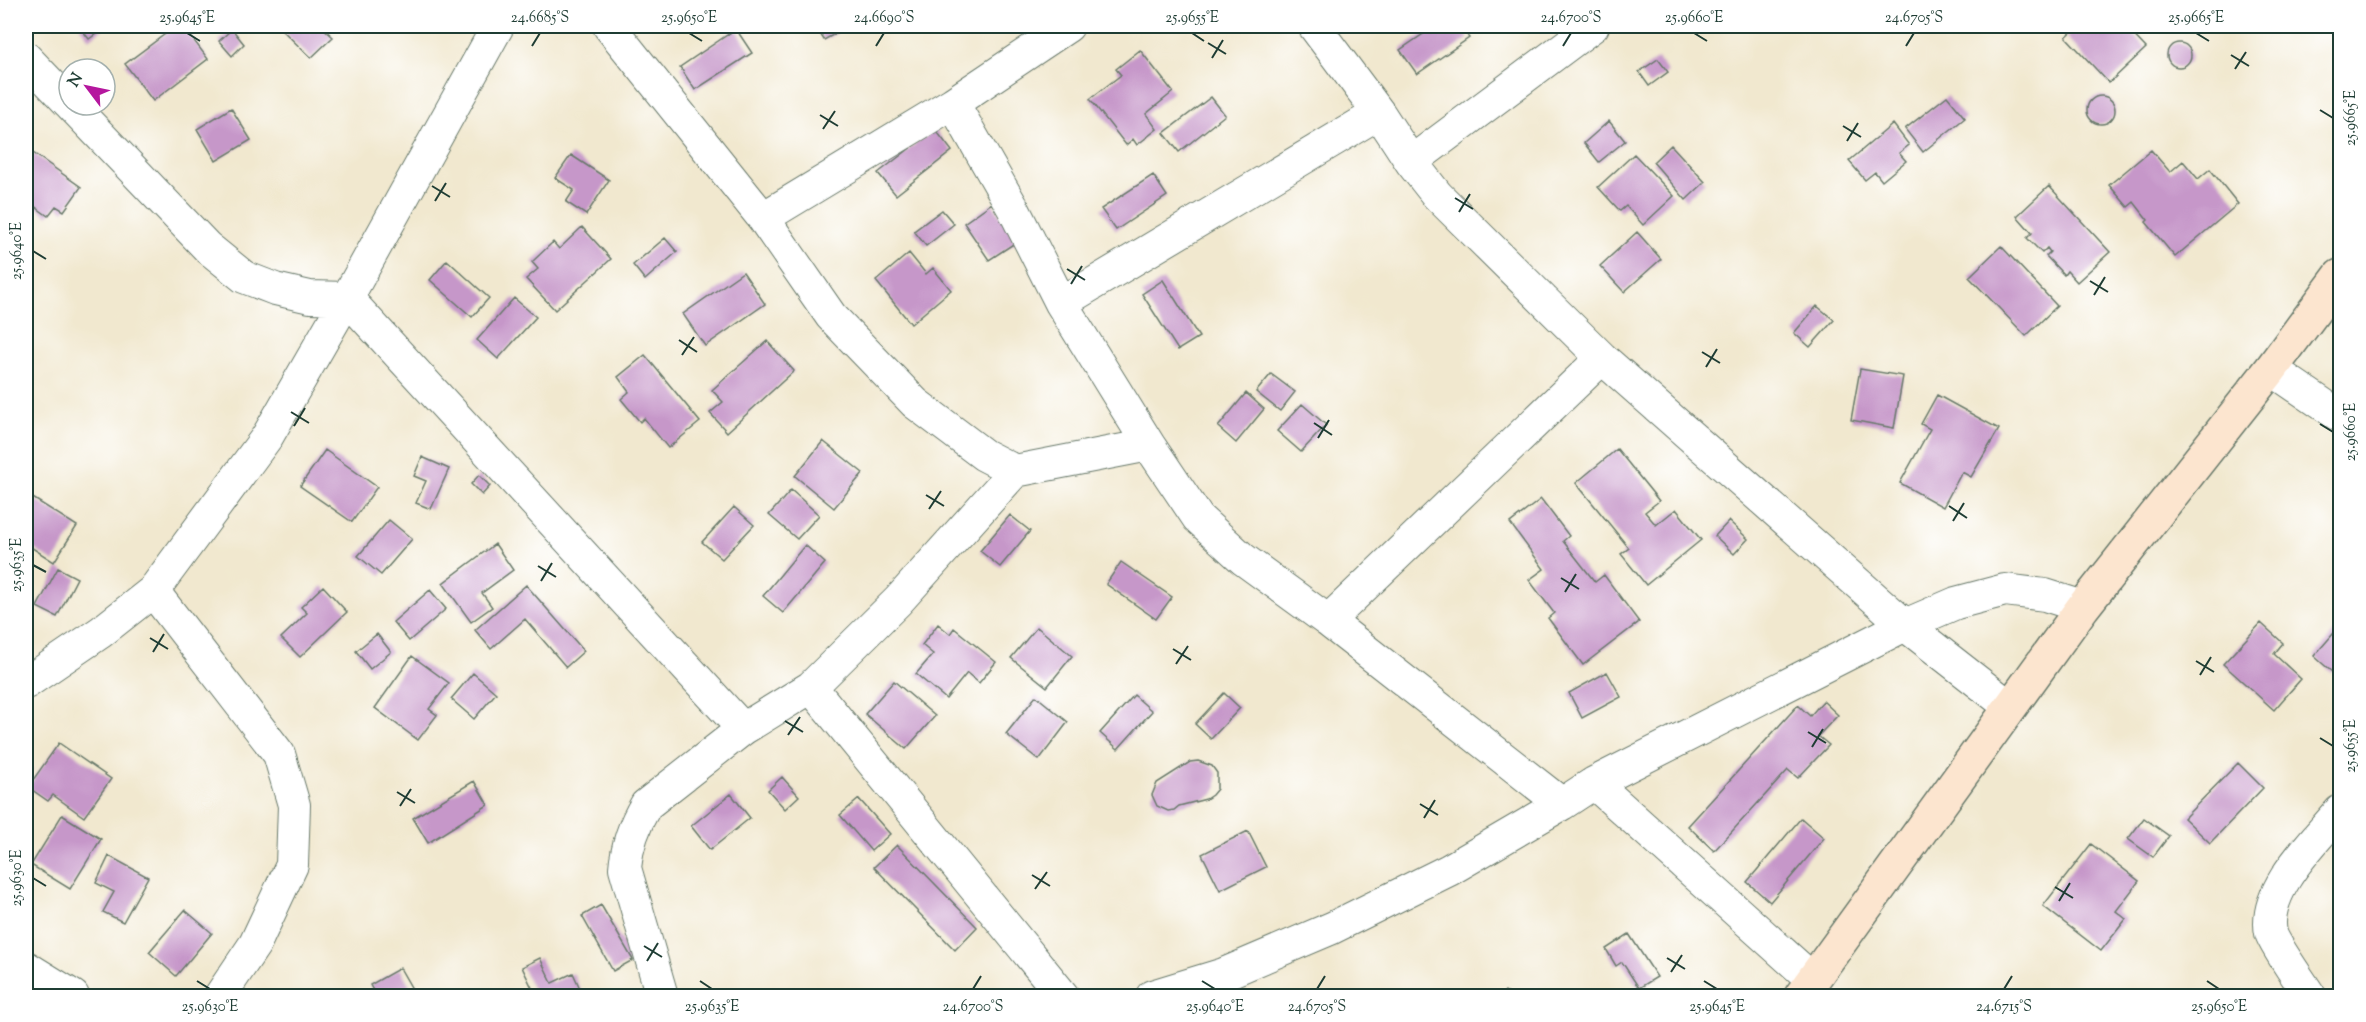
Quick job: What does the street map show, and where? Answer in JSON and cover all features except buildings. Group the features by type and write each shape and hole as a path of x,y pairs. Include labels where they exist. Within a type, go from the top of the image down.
{"street":[{"path":"30,676 101,632 153,591 267,437 498,26"},
{"path":"609,26 763,218 831,316 915,403 984,455 1015,471"},
{"path":"763,218 953,103 1068,26"},
{"path":"1314,26 1437,195 1602,358 1905,625 2010,707"},
{"path":"1411,162 1593,26"},
{"path":"26,58 57,90"},
{"path":"953,103 1013,207 1061,303 1149,445 1198,518 1243,559 1328,621 1562,804"},
{"path":"1061,303 1378,113"},
{"path":"82,117 207,248 244,278 274,289 310,297 347,298 743,729"},
{"path":"1594,783 1807,988 2083,607 2271,369 2340,276"},
{"path":"1328,621 1602,358"},
{"path":"2271,369 2340,416"},
{"path":"662,996 626,868 627,849 636,822 646,805 743,729 811,687 898,602 1015,471 1149,445"},
{"path":"1152,996 1224,974 1332,928 1449,870 1594,783 1905,625 1956,603 2006,590 2045,595 2083,607"},
{"path":"153,591 279,754 294,805 292,865 255,944 220,996"},
{"path":"811,687 1063,996"},
{"path":"2310,996 2271,934 2272,915 2276,895 2286,875 2340,812"},
{"path":"26,967 73,996"}]}
